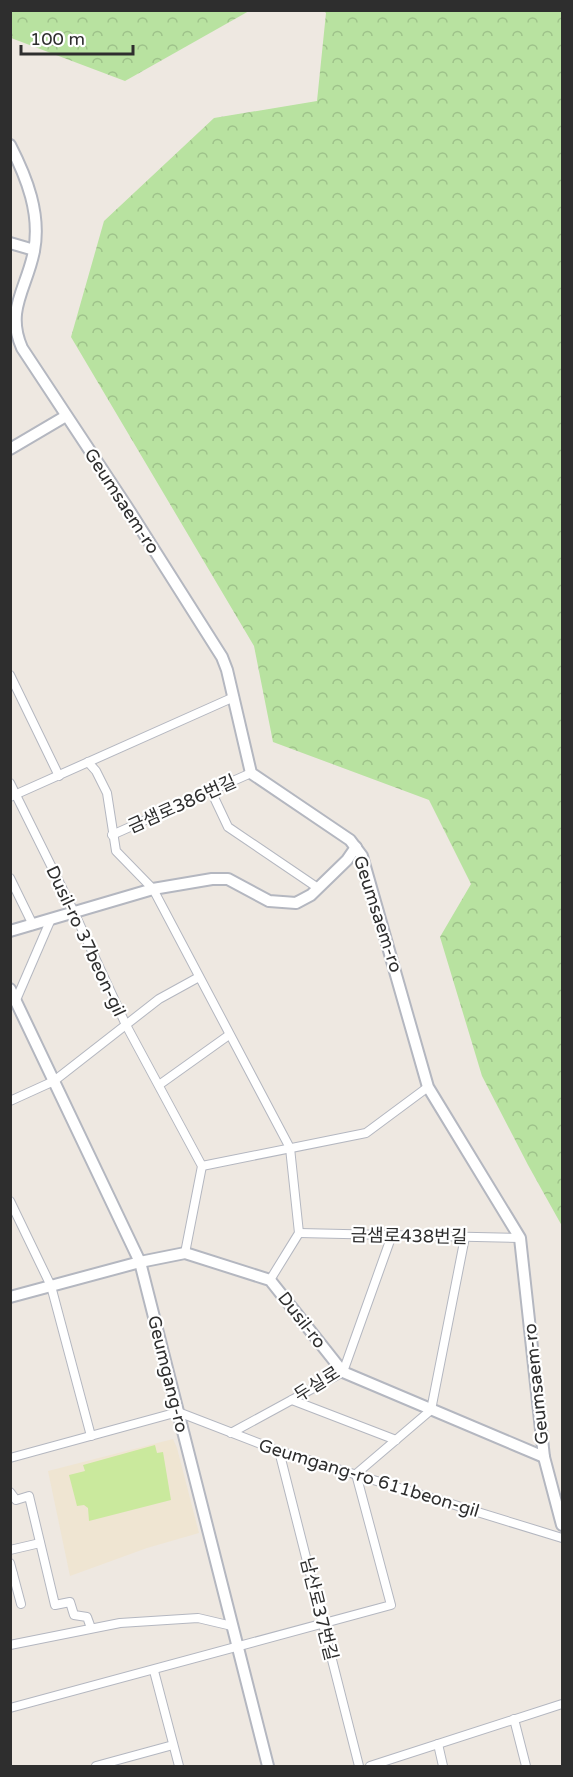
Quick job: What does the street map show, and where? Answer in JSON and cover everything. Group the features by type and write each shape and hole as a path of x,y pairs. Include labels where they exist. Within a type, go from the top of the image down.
{"main road":[{"name":"Geumsaem-ro","path":"10,145 30,190 35,210 34,249 14,316 22,348 216,646 227,670 251,773 350,840 362,856 428,1087 520,1239 544,1457 562,1525"},
{"path":"10,243 34,249"},
{"path":"10,449 66,416"},
{"path":"10,931 153,889 212,879 228,879 269,901 296,903 311,896 347,860 356,847"},
{"name":"Geumgang-ro","path":"10,989 140,1262 268,1767"},
{"name":"Dusil-ro","path":"10,1297 140,1262 185,1253 270,1280 344,1372 544,1457"}],"street":[{"path":"10,675 58,776"},
{"path":"13,796 234,697"},
{"path":"88,762 96,771 107,793 116,851 153,889 290,1148 299,1233 270,1280"},
{"name":"금샘로386번길","path":"112,835 251,773"},
{"name":"Dusil-ro 37beon-gil","path":"10,783 13,796 74,912 126,1025 202,1167"},
{"path":"211,791 228,827 318,888"},
{"path":"10,878 33,925"},
{"path":"16,1000 51,919"},
{"path":"10,1101 54,1081 159,999 199,977"},
{"path":"159,1085 229,1035"},
{"path":"185,1253 202,1167 366,1133 428,1087"},
{"path":"10,1201 51,1286 92,1436"},
{"name":"금샘로438번길","path":"299,1233 520,1239"},
{"name":"두실로","path":"231,1433 344,1372 392,1235"},
{"path":"10,1708 154,1671 391,1605 356,1474 431,1410 465,1237"},
{"path":"292,1400 396,1440"},
{"path":"10,1458 178,1412"},
{"name":"Geumgang-ro 611beon-gil","path":"178,1412 279,1451 562,1538"},
{"name":"남산로37번길","path":"279,1451 359,1767"},
{"path":"11,1492 16,1500 29,1496 56,1605 70,1602 74,1615 87,1617 91,1628"},
{"path":"10,1550 40,1543"},
{"path":"10,1563 21,1604"},
{"path":"10,1644 120,1623 198,1618 232,1626"},
{"path":"154,1671 179,1767"},
{"path":"370,1767 562,1704"},
{"path":"514,1719 526,1767"},
{"path":"438,1744 443,1767"},
{"path":"96,1767 173,1745"}],"shaded area":[{"path":"173,1439 199,1533 147,1548 70,1576 48,1471"}],"green space":[{"path":"10,11 249,11 125,81 11,38"},
{"path":"324,11 562,11 562,1226 482,1076 440,937 471,884 429,800 273,742 254,646 71,337 104,221 214,118 317,101 326,13"},
{"path":"155,1445 157,1453 163,1452 171,1500 89,1521 88,1508 84,1505 77,1506 69,1475 85,1471 83,1465"}]}
